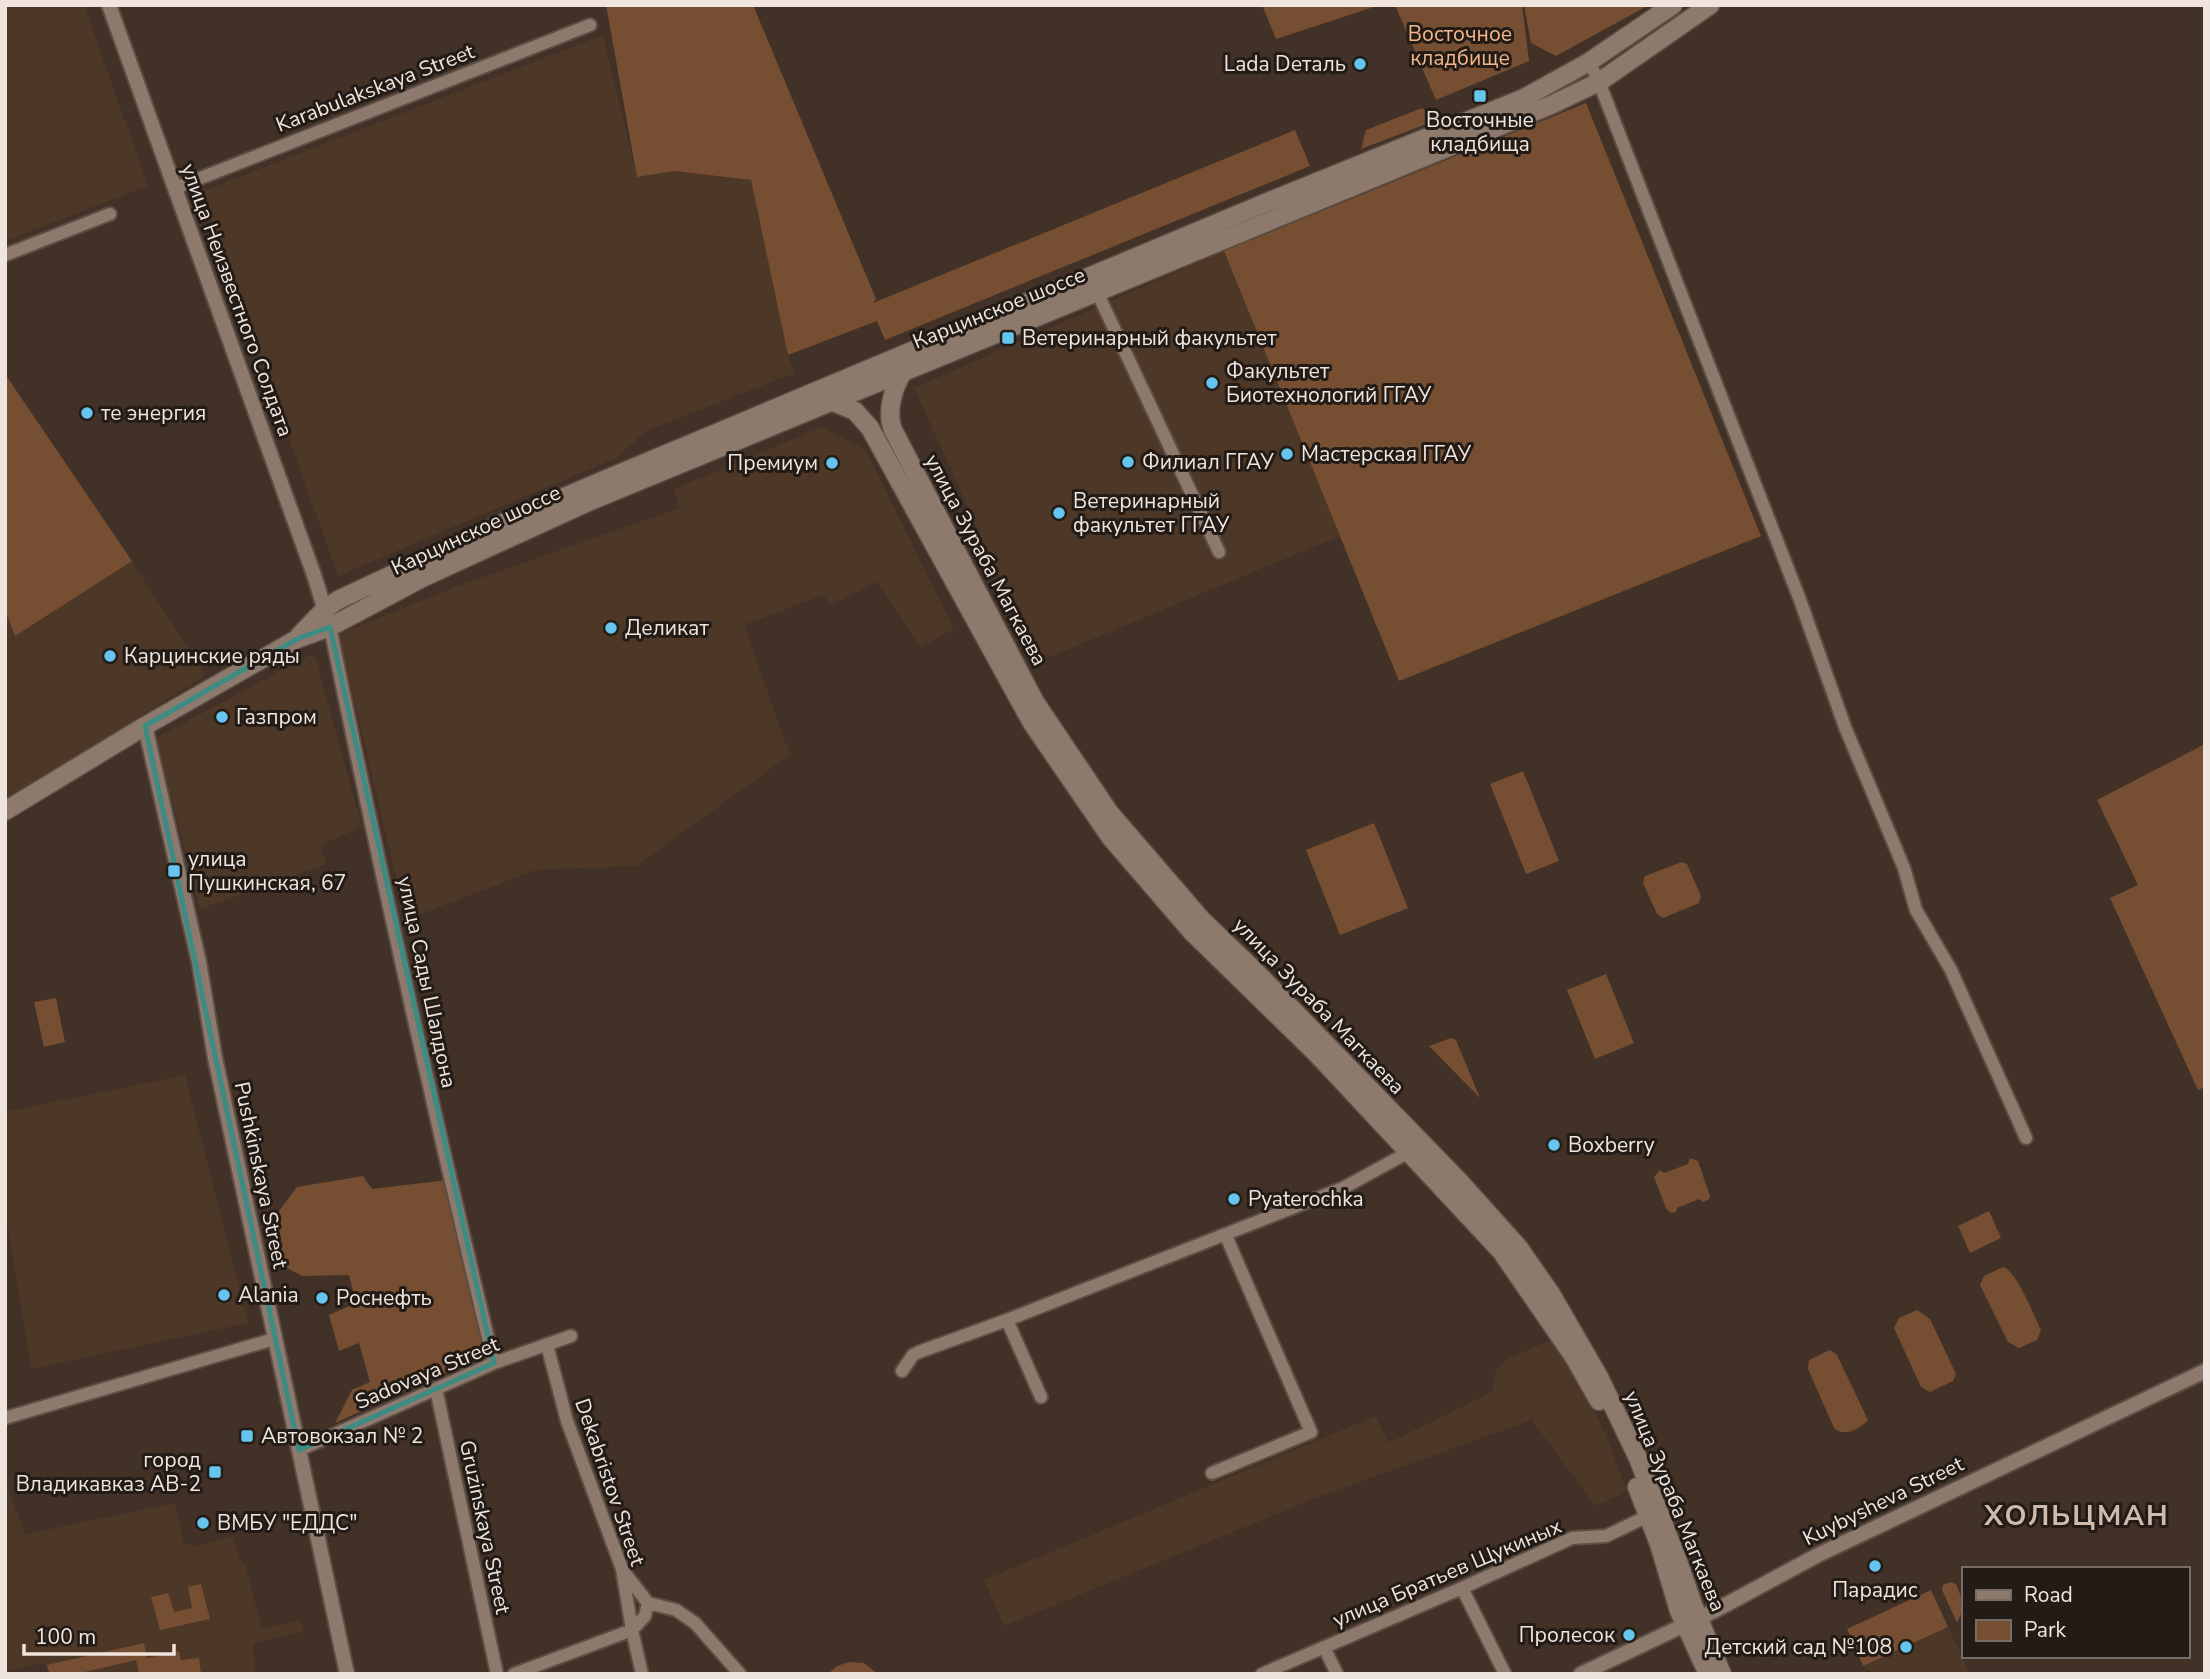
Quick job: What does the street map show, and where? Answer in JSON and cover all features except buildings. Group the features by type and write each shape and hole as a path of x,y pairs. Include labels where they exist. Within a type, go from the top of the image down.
{"main road":[{"name":"Карцинское шоссе","path":"327,618 338,600 494,527 1265,203 1524,98 1589,62 1673,5"},
{"name":"Карцинское шоссе","path":"5,811 145,726 297,639 327,618 575,508 1551,105 1599,82 1710,5"},
{"path":"870,428 867,417 871,385 886,361"},
{"path":"890,422 894,389 903,372"},
{"path":"848,377 859,378 871,385"},
{"name":"улица Зураба Магкаева","path":"871,385 1034,702 1109,812 1197,925 1254,970 1460,1182 1519,1248 1563,1312 1594,1366 1653,1494 1708,1674"},
{"name":"улица Зураба Магкаева","path":"833,402 855,411 870,428 1032,723 1111,838 1197,925 1501,1251 1574,1356 1600,1403 1633,1475 1691,1621 1722,1674"}],"street":[{"name":"улица Неизвестного Солдата","path":"109,5 327,618"},
{"name":"Karabulakskaya Street","path":"175,188 590,25"},
{"path":"1589,62 1800,600 1845,727 1904,868 1916,910 1951,970 2026,1138"},
{"path":"5,256 110,214"},
{"path":"1097,292 1219,552"},
{"name":"улица Сады Шалдона","path":"327,618 436,1122 494,1363"},
{"name":"Pushkinskaya Street","path":"145,726 199,962 215,1058 347,1674"},
{"path":"902,1371 913,1355 919,1352 1226,1236 1343,1188 1409,1152"},
{"path":"1212,1473 1311,1432 1226,1236"},
{"path":"1007,1320 1041,1397"},
{"name":"Sadovaya Street","path":"299,1450 494,1363 571,1336"},
{"path":"5,1418 274,1339"},
{"name":"Dekabristov Street","path":"547,1345 567,1421 622,1569 642,1674"},
{"name":"Kuybysheva Street","path":"1581,1674 1818,1555 2205,1371"},
{"name":"Gruzinskaya Street","path":"436,1389 497,1674"},
{"name":"улица Братьев Щукиных","path":"1262,1674 1572,1538 1606,1536 1648,1516"},
{"path":"622,1569 648,1604 676,1610 695,1623 740,1674"},
{"path":"1462,1588 1505,1674"},
{"path":"514,1674 632,1630 645,1616 648,1604"},
{"path":"1324,1647 1337,1674"}],"highlighted area":[{"path":"330,627 494,1363 299,1450 145,726 297,639"}],"shaded area":[{"path":"5,5 84,5 148,186 5,241"},
{"path":"603,35 637,177 674,171 751,180 790,361 795,373 646,431 618,457 338,576 201,192"},
{"name":"Филиал ГГАУ","path":"1224,251 1340,536 1038,662 914,388"},
{"path":"5,374 132,561 205,675 5,799"},
{"path":"822,427 865,449 954,629 921,647 877,582 831,605 823,595 744,625 790,755 636,866 536,870 406,920 339,634 455,587 679,508 674,489"},
{"path":"312,654 316,660 362,827 320,845 327,864 200,909 156,738"},
{"path":"185,1075 248,1323 31,1369 5,1208 5,1112"},
{"path":"1554,1339 1604,1430 1627,1492 1595,1506 1532,1420 1323,1495 1004,1626 984,1580 1376,1416 1388,1443 1492,1392 1495,1372 1508,1358"},
{"path":"7,1487 26,1534 175,1503 184,1543 195,1547 233,1536 239,1559 245,1564 262,1629 301,1620 303,1632 253,1643 255,1674 48,1674 45,1663 5,1671"},
{"name":"Детский сад №108","path":"1931,1590 1970,1674 1875,1674 1863,1666 1847,1629"}],"green space":[{"path":"606,5 753,5 876,299 873,303 1295,130 1310,166 885,340 877,321 788,355 751,180 674,171 637,177"},
{"name":"Восточное кладбище","path":"1262,5 1380,5 1276,39"},
{"name":"Восточное кладбище","path":"1395,5 1522,5 1529,61 1436,100"},
{"path":"1524,5 1649,5 1556,56 1531,43"},
{"path":"1586,103 1761,536 1399,681 1224,251"},
{"path":"1422,108 1437,120 1361,149 1366,130"},
{"path":"5,374 132,561 15,636 5,610"},
{"path":"2205,744 2205,1087 2198,1090 2110,898 2138,885 2097,800"},
{"path":"1523,771 1559,861 1526,874 1490,784"},
{"path":"1374,823 1408,908 1340,935 1306,850"},
{"path":"1682,862 1687,864 1701,896 1699,903 1663,918 1657,914 1643,883 1645,876"},
{"path":"1606,974 1634,1043 1595,1059 1567,990"},
{"path":"56,998 65,1042 44,1047 34,1002"},
{"path":"1451,1038 1456,1040 1480,1098 1429,1046"},
{"path":"1690,1158 1698,1161 1709,1199 1703,1202 1699,1199 1671,1213 1666,1208 1654,1177 1660,1170 1664,1173 1688,1164"},
{"path":"363,1176 372,1189 447,1180 484,1355 335,1423 352,1390 370,1382 359,1343 339,1351 329,1315 356,1303 349,1275 302,1276 276,1262 270,1223 297,1187"},
{"path":"1989,1211 2001,1238 1970,1253 1958,1226"},
{"path":"2003,1267 2019,1285 2041,1330 2037,1340 2019,1348 2008,1342 1980,1285 1984,1276"},
{"path":"1917,1310 1930,1319 1956,1374 1953,1381 1930,1392 1921,1387 1894,1328 1899,1318"},
{"path":"1830,1350 1837,1355 1868,1420 1851,1431 1842,1432 1834,1428 1808,1369 1809,1360"},
{"path":"1950,1582 1956,1584 1962,1599 1957,1623 1942,1590 1943,1585"},
{"path":"201,1584 210,1619 160,1630 151,1597 168,1593 174,1612 192,1608 188,1587"},
{"path":"1931,1590 1948,1627 1863,1666 1847,1629"},
{"path":"144,1643 147,1658 179,1651 181,1660 199,1658 201,1674 139,1674 136,1660 76,1674 50,1674 47,1665"},
{"path":"849,1662 864,1663 878,1674 828,1674 837,1666"}],"place":[{"name":"Lada Dеталь","path":"1360,64"},
{"name":"Восточные кладбища","path":"1480,96"},
{"name":"Ветеринарный факультет","path":"1008,338"},
{"name":"Факультет Биотехнологий ГГАУ","path":"1212,383"},
{"name":"те энергия","path":"87,413"},
{"name":"Мастерская ГГАУ","path":"1287,454"},
{"name":"Филиал ГГАУ","path":"1128,462"},
{"name":"Премиум","path":"832,463"},
{"name":"Ветеринарный факультет ГГАУ","path":"1059,513"},
{"name":"Деликат","path":"611,628"},
{"name":"Карцинские ряды","path":"110,656"},
{"name":"Газпром","path":"222,717"},
{"name":"улица Пушкинская, 67","path":"174,871"},
{"name":"Boxberry","path":"1554,1145"},
{"name":"Pyaterochka","path":"1234,1199"},
{"name":"Alania","path":"224,1295"},
{"name":"Роснефть","path":"322,1298"},
{"name":"Автовокзал № 2","path":"247,1436"},
{"name":"город Владикавказ АВ-2","path":"215,1472"},
{"name":"ВМБУ \"ЕДДС\"","path":"203,1523"},
{"name":"Парадис","path":"1875,1566"},
{"name":"Пролесок","path":"1629,1635"},
{"name":"Детский сад №108","path":"1906,1647"}],"district":[{"name":"ХОЛЬЦМАН","path":"2077,1516"}]}
